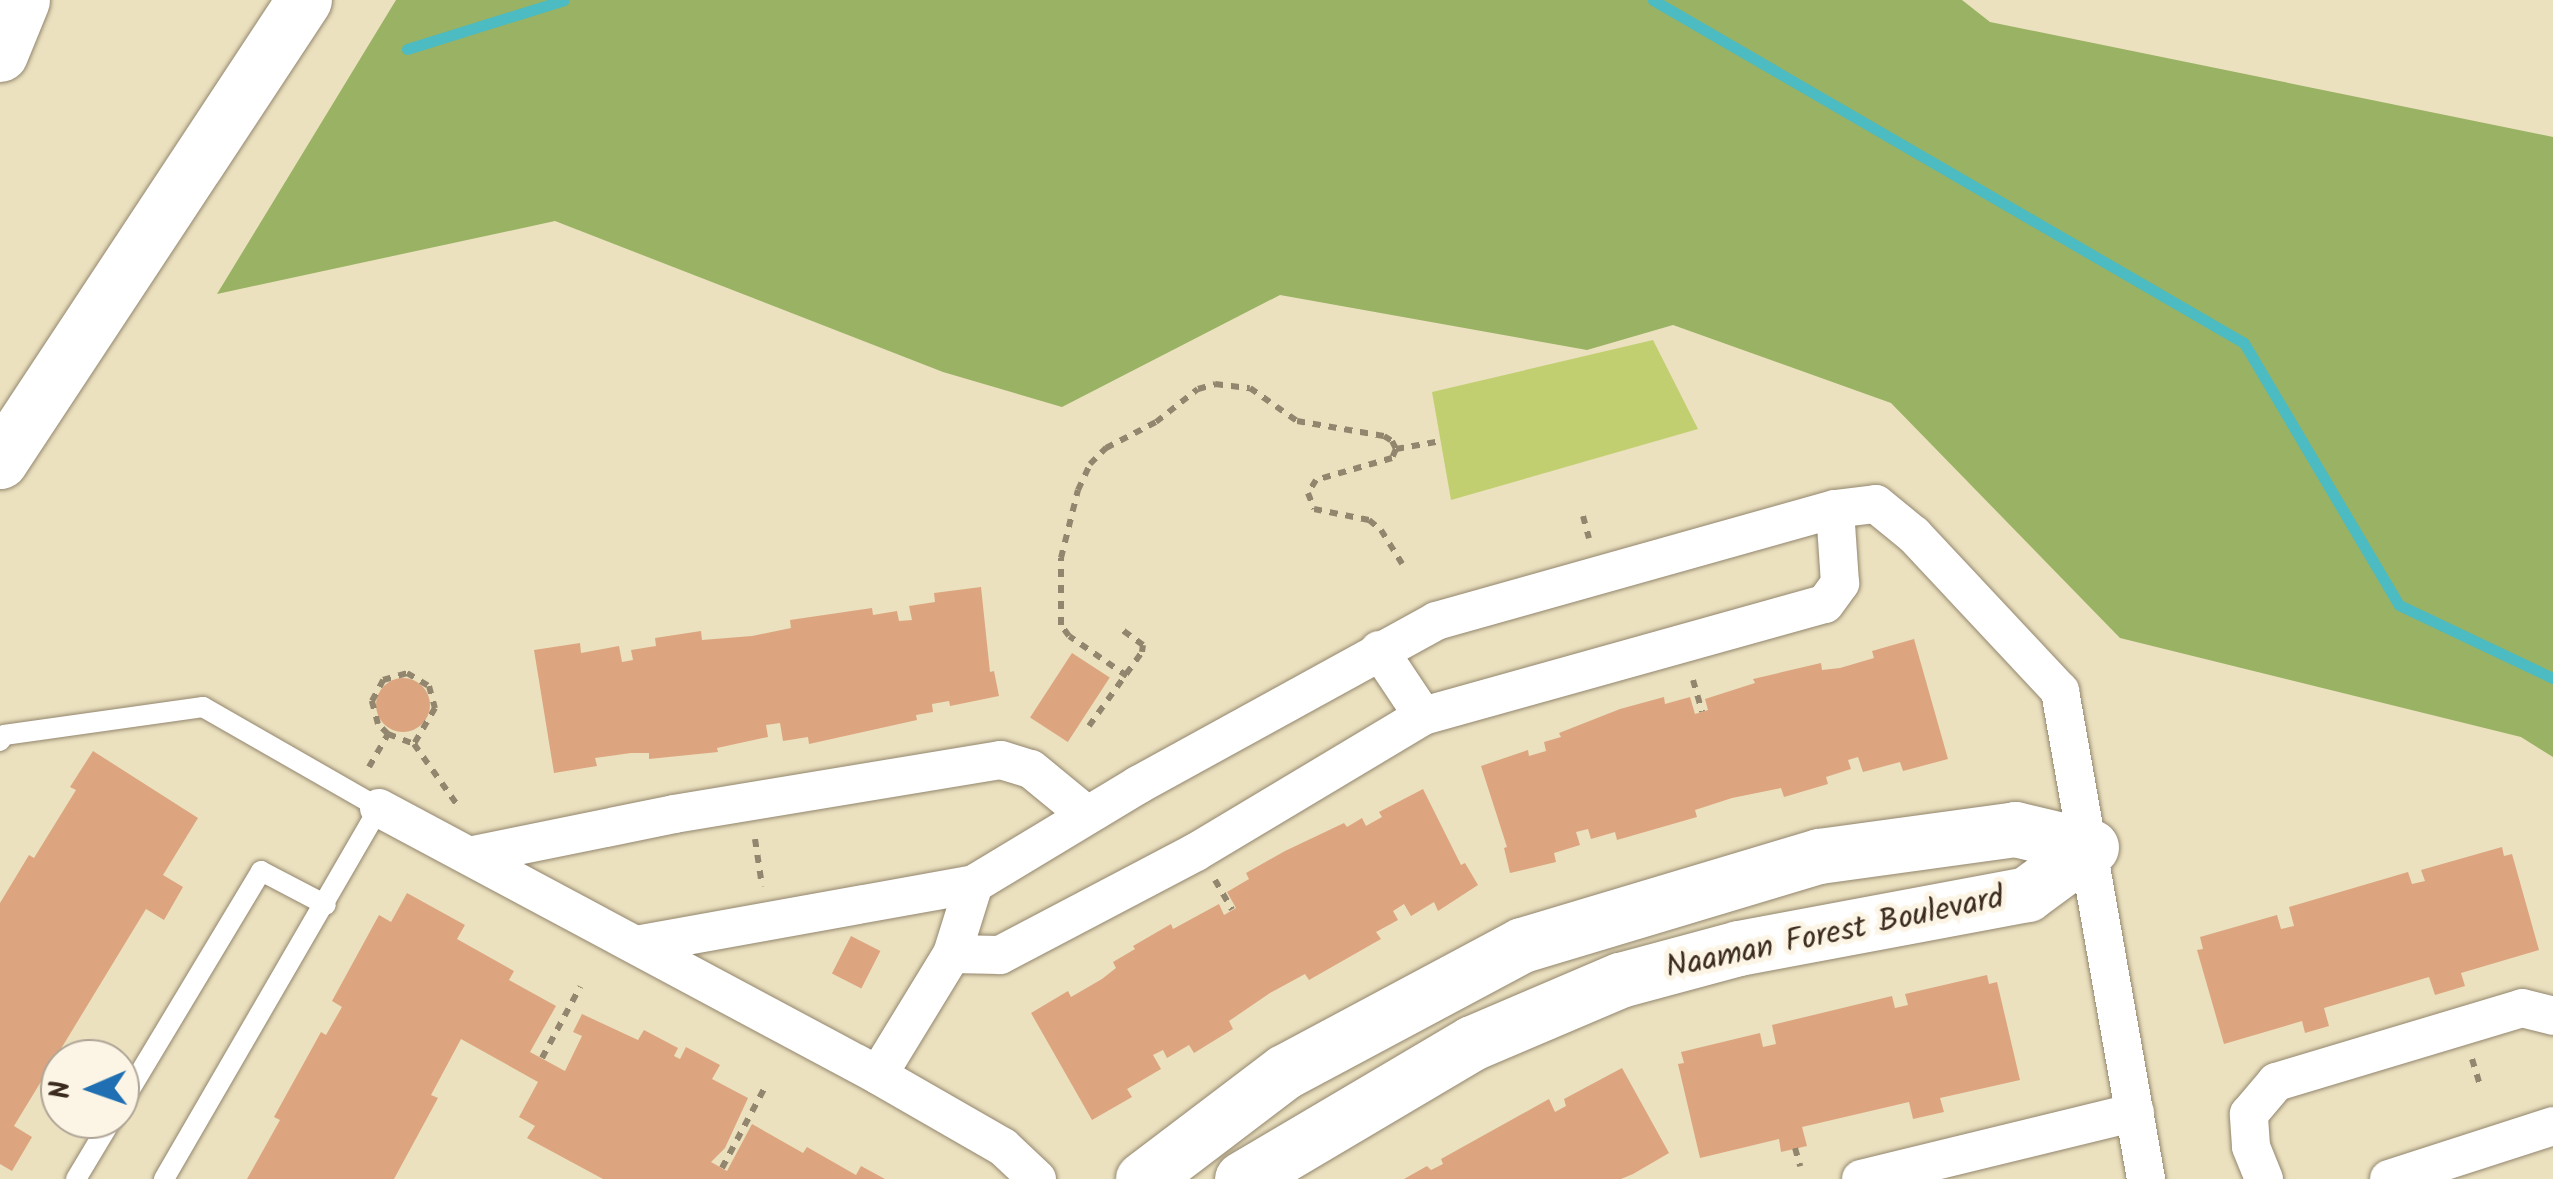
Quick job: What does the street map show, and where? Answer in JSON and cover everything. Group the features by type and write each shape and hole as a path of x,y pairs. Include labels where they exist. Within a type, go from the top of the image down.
{"main road":[{"path":"0,54 22,0"},
{"path":"0,461 304,0"},
{"name":"Naaman Forest Boulevard","path":"1143,1179 1284,1072 1522,945 1819,856 2015,829 2091,848"},
{"name":"Naaman Forest Boulevard","path":"1242,1179 1472,1044 1620,980 1739,948 2027,894 2091,848"}],"street":[{"path":"636,945 974,884 1087,815 1436,621 1834,509 1876,504 1914,535 2060,691 2091,848 2146,1179"},
{"path":"952,954 1000,955 1196,852 1423,716 1825,604 1840,583 1834,509"},
{"path":"1379,650 1423,716"},
{"path":"474,855 674,814 1002,760 1030,769 1087,815"},
{"path":"379,808 474,855 878,1074 1003,1147 1038,1179"},
{"path":"878,1074 952,954 974,884"},
{"path":"2264,1179 2252,1146 2249,1114 2276,1082 2522,1008 2553,1016"},
{"path":"1861,1179 2135,1112"},
{"path":"2389,1179 2553,1126"}],"lane":[{"path":"0,741 4,735 203,707 379,808 164,1179"},
{"path":"140,1073 260,872 326,904"},
{"path":"76,1179 100,1139"}],"path":[{"path":"1127,676 1069,636 1061,625 1058,606 1061,558 1078,490 1090,464 1106,448 1156,422 1198,389 1230,384 1250,388 1297,420 1384,436 1396,449"},
{"path":"1402,564 1382,530 1369,520 1314,509 1308,493 1316,480 1384,462 1396,449 1441,440"},
{"path":"1583,516 1592,549"},
{"path":"1089,726 1127,676 1142,645 1122,630"},
{"path":"1690,669 1702,712"},
{"path":"414,744 436,708 430,686 407,673 382,680 372,702 378,724 388,734 414,744 465,815"},
{"path":"368,768 388,734"},
{"path":"754,828 762,893"},
{"path":"1210,870 1232,910"},
{"path":"542,1058 580,986"},
{"path":"2472,1058 2481,1088"},
{"path":"722,1168 765,1088"},
{"path":"1795,1148 1800,1166"}],"green space":[{"path":"396,0 1962,0 1990,22 2553,137 2553,757 2521,737 2120,638 1891,403 1673,325 1587,350 1280,295 1062,407 943,372 555,221 217,294"},
{"path":"1653,340 1698,429 1451,500 1432,392"}],"building":[{"path":"981,587 990,672 994,671 999,696 950,706 949,701 932,704 933,712 916,715 917,720 809,744 808,737 783,741 780,723 766,725 768,737 717,748 718,752 649,759 649,753 631,753 595,758 597,766 554,773 534,650 580,643 581,653 619,646 622,662 633,660 631,650 656,646 655,638 701,631 702,640 752,636 791,628 790,620 872,608 873,615 897,611 899,621 912,620 909,606 935,602 934,593"},
{"path":"1914,639 1948,759 1903,771 1900,762 1863,772 1858,757 1848,760 1851,769 1826,777 1828,784 1784,797 1781,788 1732,798 1695,810 1697,817 1617,840 1615,832 1591,839 1588,829 1576,832 1580,845 1554,853 1556,862 1510,873 1504,848 1507,847 1481,766 1528,750 1529,756 1546,751 1544,742 1561,737 1559,733 1620,709 1664,697 1665,704 1690,697 1695,714 1708,710 1705,699 1755,683 1753,679 1821,663 1822,670 1840,668 1874,658 1872,651"},
{"path":"1072,653 1110,678 1068,742 1030,718"},
{"path":"403,678 422,686 430,705 422,724 403,732 384,724 376,705 384,686"},
{"path":"93,751 198,818 163,875 183,887 164,920 146,909 67,1039 40,1039 40,1083 14,1126 32,1137 12,1171 0,1164 0,903 29,855 34,858 76,790 70,787"},
{"path":"1423,789 1461,865 1465,863 1478,885 1438,911 1434,902 1411,916 1404,904 1393,911 1398,920 1376,932 1381,939 1309,980 1305,974 1270,993 1229,1021 1233,1029 1194,1053 1189,1045 1167,1058 1163,1050 1153,1055 1161,1069 1127,1089 1132,1097 1092,1120 1031,1013 1068,991 1071,997 1102,979 1116,968 1113,962 1135,949 1133,946 1171,924 1173,929 1219,904 1224,915 1236,908 1227,892 1249,879 1246,873 1344,823 1347,827 1362,818 1366,826 1382,817 1379,812"},
{"path":"2502,847 2504,856 2512,854 2539,950 2461,973 2465,986 2435,995 2429,977 2324,1008 2329,1026 2305,1033 2302,1021 2224,1044 2197,950 2203,949 2200,937 2277,915 2281,929 2294,926 2289,907 2408,872 2412,884 2425,881 2421,870"},
{"path":"407,893 465,925 457,939 514,971 509,980 556,1006 530,1052 565,1071 582,1036 573,1032 582,1014 638,1040 644,1030 678,1048 674,1056 680,1059 686,1047 720,1065 712,1079 748,1098 725,1148 711,1162 727,1171 752,1124 803,1153 807,1147 856,1175 861,1166 885,1179 603,1179 527,1138 535,1126 519,1117 538,1082 461,1039 431,1095 438,1098 394,1179 247,1179 280,1120 274,1117 321,1032 326,1035 342,1007 332,1001 379,915 391,922"},
{"path":"851,936 880,951 861,988 832,973"},
{"path":"1987,975 1989,984 1997,982 2020,1080 1940,1098 1944,1112 1913,1119 1909,1102 1802,1127 1807,1146 1781,1152 1779,1139 1700,1158 1678,1064 1684,1063 1681,1052 1760,1033 1763,1047 1776,1044 1772,1025 1892,996 1895,1008 1908,1005 1905,994"},
{"path":"1622,1068 1669,1153 1633,1174 1621,1179 1404,1179 1427,1166 1431,1170 1443,1164 1441,1159 1549,1099 1555,1112 1566,1106 1564,1099"}],"waterway":[{"path":"407,49 564,0"},
{"path":"1653,0 2244,343 2399,605 2553,678"}]}
